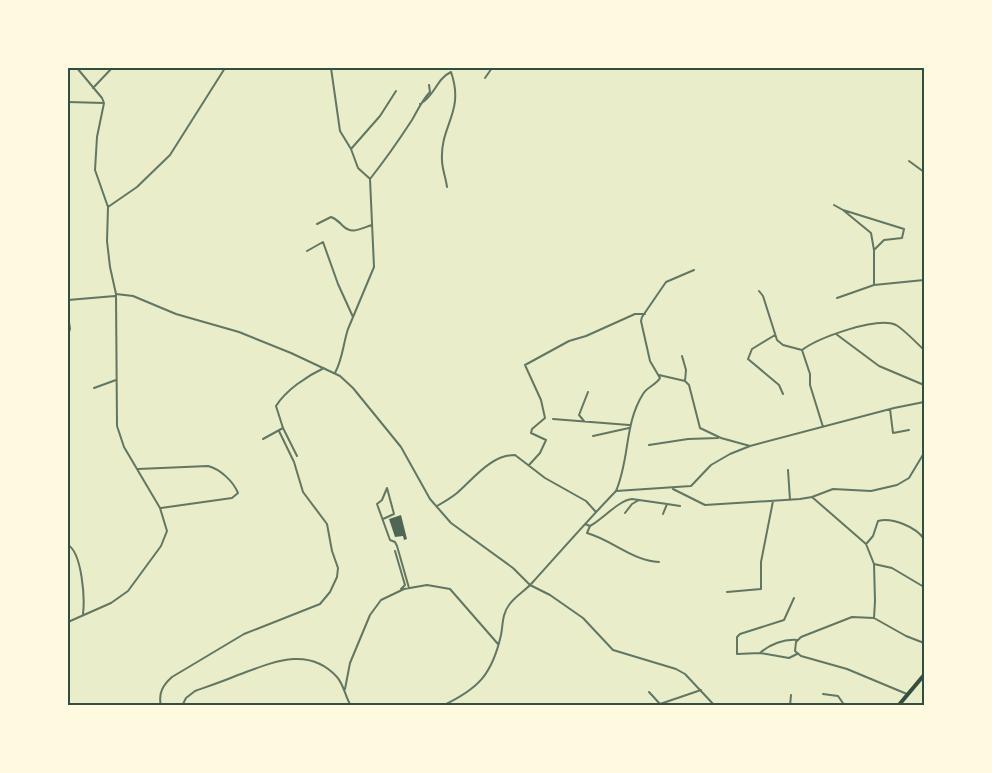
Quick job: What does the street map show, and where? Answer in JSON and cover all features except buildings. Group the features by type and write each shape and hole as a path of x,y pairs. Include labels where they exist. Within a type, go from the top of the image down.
{"highway":[{"path":"898,705 924,675"}],"street":[{"path":"68,622 111,603 128,591 166,537 166,524 160,508 119,433 116,380 116,295 107,241 108,207 94,170 97,137 104,103 77,68"},
{"path":"93,88 112,68"},
{"path":"108,207 137,187 170,155 225,68"},
{"path":"331,68 340,130 351,149 358,168 370,179"},
{"path":"447,187 441,160 455,106 457,88 449,68"},
{"path":"485,78 492,68"},
{"path":"420,104 432,95 443,76 451,72"},
{"path":"335,373 343,357 344,339 374,271 370,179 388,156 430,90 429,85"},
{"path":"351,149 380,116 396,91"},
{"path":"68,102 104,103"},
{"path":"909,161 924,172"},
{"path":"834,205 871,233 874,250 874,285"},
{"path":"843,210 904,229 902,238 884,240 874,250"},
{"path":"316,224 331,217 337,219 346,230 351,231 372,225"},
{"path":"307,250 323,242 353,317"},
{"path":"442,705 476,687 489,669 498,644 504,613 515,597 530,585 616,491 625,465 629,427 643,394 659,380 659,375 650,361 641,321 669,280 694,270"},
{"path":"837,298 874,285 924,280"},
{"path":"759,291 763,296 777,340 783,345 802,350"},
{"path":"68,300 116,295 133,296 176,314 239,332 335,373 353,388 397,441 430,500 451,523 513,568 530,585 550,595 583,618 613,650 676,669 685,674 716,705"},
{"path":"529,465 540,453 546,440 531,433 532,429 545,418 544,408 525,365 553,349 616,321 635,314 645,314"},
{"path":"68,315 70,329 68,335"},
{"path":"802,350 813,342 836,333 875,323 896,325 924,350"},
{"path":"836,333 879,366 924,386"},
{"path":"775,335 752,349 748,359 753,366 779,385 783,394"},
{"path":"802,350 823,427"},
{"path":"682,356 686,370 685,381"},
{"path":"297,456 275,409 277,403 313,373 324,368"},
{"path":"659,375 685,381 689,385 700,428 721,438 750,446"},
{"path":"94,388 116,380"},
{"path":"584,421 579,416 588,392"},
{"path":"616,491 691,486 711,465 750,446 924,402"},
{"path":"890,409 893,433 909,430"},
{"path":"553,419 629,427"},
{"path":"593,436 629,427"},
{"path":"263,439 283,428"},
{"path":"161,705 160,694 166,682 172,677 244,634 320,604 335,583 338,568 328,528 303,492 294,462 279,431"},
{"path":"649,445 721,438"},
{"path":"670,487 683,496 705,505 790,500 812,497 833,489 871,491 897,485 909,478 924,453"},
{"path":"437,507 493,461 515,455 555,485 586,501 596,512"},
{"path":"138,469 208,466 215,468 232,483 238,493 232,498 160,508"},
{"path":"788,470 790,500"},
{"path":"383,519 393,514 387,488 382,500 377,504 390,540 397,546 408,588"},
{"path":"812,497 866,544 874,564 874,618"},
{"path":"585,524 590,525 600,520 627,500 680,506"},
{"path":"625,513 632,504 639,500"},
{"path":"727,592 761,589 760,562 773,501"},
{"path":"663,514 668,504"},
{"path":"866,544 873,536 878,521 882,520 906,526 919,533 924,539"},
{"path":"590,525 588,533 642,559 659,562"},
{"path":"68,545 75,551 77,558 84,598 83,614"},
{"path":"395,551 405,585 399,591"},
{"path":"874,564 892,568 924,587"},
{"path":"345,689 350,663 370,615 381,600 408,588 427,585 450,589 498,644"},
{"path":"794,598 784,620 740,634 737,637 737,654 760,653 789,658 797,654 847,669 907,694"},
{"path":"797,654 795,647 801,637 852,617 874,618 924,643"},
{"path":"760,653 771,645 789,639 798,640"},
{"path":"182,705 186,698 195,692 289,658 320,663 338,678 351,705"},
{"path":"650,692 661,705 701,690"},
{"path":"823,694 838,696 845,705"},
{"path":"790,705 791,695"}]}
